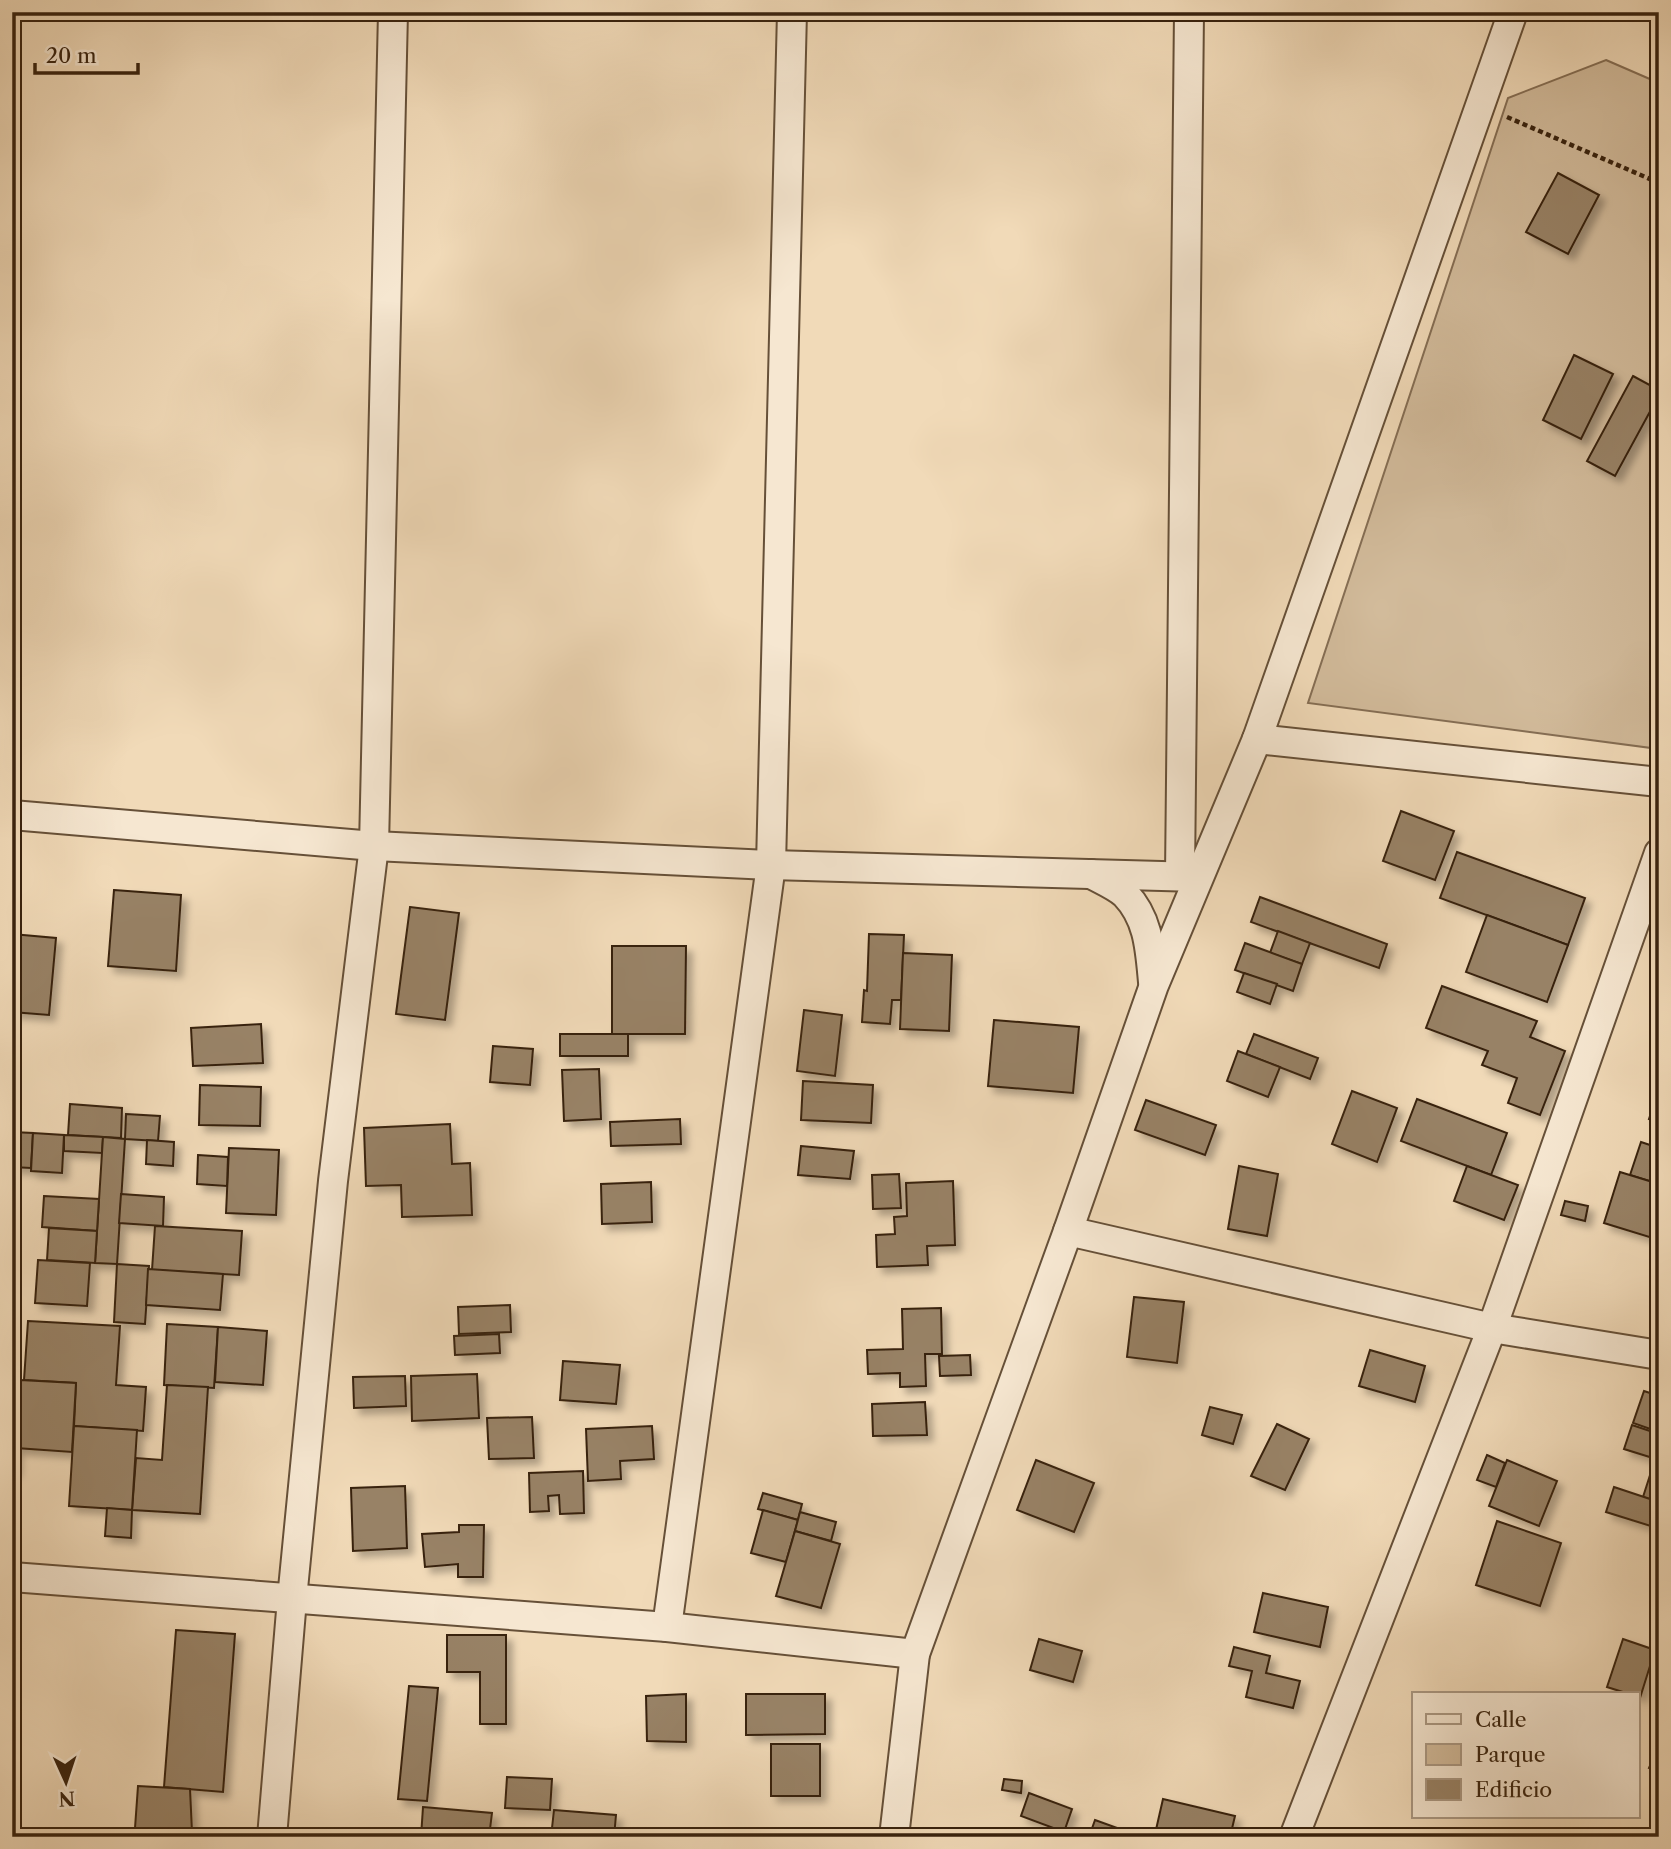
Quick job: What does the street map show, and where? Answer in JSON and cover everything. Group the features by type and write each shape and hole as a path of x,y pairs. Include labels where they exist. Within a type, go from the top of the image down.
{"street":[{"path":"272,1837 292,1599 333,1181 374,846 393,12"},
{"path":"667,1627 771,865 792,12"},
{"path":"1189,12 1189,877"},
{"path":"894,1837 915,1654 1069,1231 1189,877 1257,739 1513,12"},
{"path":"1257,739 1659,782"},
{"path":"12,815 374,846 771,865 1189,877"},
{"path":"1294,1837 1492,1328 1659,853"},
{"path":"1088,873 1123,892 1140,915 1149,939 1154,985"},
{"path":"1069,1231 1492,1328 1659,1355"},
{"path":"12,1577 667,1627 915,1654"}],"path":[{"path":"1480,106 1659,183"}],"green space":[{"path":"1606,60 1659,83 1659,749 1308,703 1508,98"}],"building":[{"path":"1558,173 1599,195 1568,254 1526,232"},
{"path":"1574,355 1613,374 1581,439 1543,420"},
{"path":"1633,376 1659,390 1659,395 1615,476 1587,461"},
{"path":"1401,811 1454,831 1435,880 1383,861"},
{"path":"1457,852 1585,898 1568,945 1440,898"},
{"path":"114,890 181,895 176,971 108,966"},
{"path":"1260,897 1387,944 1379,968 1251,922"},
{"path":"410,907 459,913 445,1020 396,1014"},
{"path":"1487,915 1568,945 1547,1002 1466,972"},
{"path":"1278,931 1310,943 1302,964 1270,953"},
{"path":"12,934 56,938 49,1015 12,1012"},
{"path":"869,934 904,935 901,1000 892,1000 890,1024 862,1022 864,990 867,991"},
{"path":"1245,943 1302,964 1293,991 1235,970"},
{"path":"612,946 686,946 685,1034 612,1034"},
{"path":"903,953 952,955 949,1031 900,1029"},
{"path":"1244,973 1277,984 1270,1004 1237,992"},
{"path":"1442,986 1537,1021 1530,1037 1565,1051 1540,1115 1508,1103 1517,1078 1482,1065 1488,1051 1426,1028"},
{"path":"804,1010 842,1015 835,1076 797,1071"},
{"path":"994,1020 1079,1027 1073,1093 988,1086"},
{"path":"261,1024 263,1063 193,1066 191,1028"},
{"path":"560,1034 628,1034 628,1056 560,1056"},
{"path":"1254,1034 1318,1058 1310,1079 1246,1054"},
{"path":"493,1046 533,1049 530,1085 490,1082"},
{"path":"1238,1051 1280,1067 1268,1097 1227,1081"},
{"path":"599,1069 601,1119 564,1121 562,1070"},
{"path":"803,1081 873,1085 871,1123 801,1120"},
{"path":"200,1085 261,1087 260,1126 199,1125"},
{"path":"1659,1088 1659,1122 1649,1119"},
{"path":"1352,1091 1397,1108 1377,1162 1332,1144"},
{"path":"1417,1099 1507,1133 1491,1175 1401,1141"},
{"path":"1146,1100 1216,1125 1205,1155 1135,1130"},
{"path":"70,1104 122,1108 121,1138 68,1135"},
{"path":"126,1114 160,1116 158,1141 125,1139"},
{"path":"680,1119 681,1144 611,1146 610,1122"},
{"path":"450,1124 452,1164 470,1163 472,1215 402,1217 401,1185 366,1186 364,1128"},
{"path":"12,1132 33,1133 31,1168 12,1167"},
{"path":"33,1133 64,1135 62,1173 31,1171"},
{"path":"64,1135 103,1137 102,1153 64,1151"},
{"path":"103,1137 125,1139 117,1264 95,1263"},
{"path":"147,1140 174,1142 173,1166 146,1164"},
{"path":"1641,1142 1659,1148 1659,1184 1630,1175"},
{"path":"801,1146 854,1151 850,1179 798,1175"},
{"path":"229,1148 279,1150 276,1215 226,1213"},
{"path":"198,1155 228,1157 227,1186 197,1184"},
{"path":"1239,1166 1278,1174 1267,1236 1228,1229"},
{"path":"1467,1166 1518,1185 1504,1220 1454,1201"},
{"path":"1620,1172 1659,1184 1659,1240 1604,1223"},
{"path":"899,1174 901,1208 873,1209 872,1175"},
{"path":"953,1181 955,1245 927,1246 928,1265 877,1267 876,1235 895,1234 894,1217 907,1216 906,1183"},
{"path":"651,1182 652,1222 602,1224 601,1184"},
{"path":"121,1194 164,1197 163,1226 119,1223"},
{"path":"44,1196 99,1199 97,1231 42,1227"},
{"path":"1565,1201 1588,1206 1585,1221 1561,1215"},
{"path":"155,1226 242,1231 239,1275 152,1270"},
{"path":"49,1228 97,1231 95,1263 47,1260"},
{"path":"38,1260 90,1263 87,1306 35,1303"},
{"path":"117,1264 149,1266 145,1324 114,1322"},
{"path":"148,1269 223,1274 220,1310 146,1305"},
{"path":"1134,1297 1184,1302 1177,1363 1127,1357"},
{"path":"510,1305 511,1332 459,1334 458,1307"},
{"path":"941,1308 942,1354 925,1354 926,1386 900,1387 900,1373 868,1374 867,1350 903,1349 902,1309"},
{"path":"28,1321 120,1326 116,1385 146,1387 143,1431 74,1426 76,1383 24,1380"},
{"path":"167,1324 218,1327 214,1388 164,1385"},
{"path":"218,1327 267,1331 263,1385 215,1382"},
{"path":"499,1334 500,1353 455,1355 454,1336"},
{"path":"1370,1350 1425,1366 1415,1402 1359,1386"},
{"path":"970,1355 971,1375 940,1376 939,1356"},
{"path":"563,1361 620,1365 616,1404 560,1400"},
{"path":"477,1374 479,1418 412,1421 411,1376"},
{"path":"405,1376 406,1406 354,1408 353,1377"},
{"path":"12,1380 20,1380 18,1414 12,1414"},
{"path":"20,1380 76,1383 72,1452 16,1448"},
{"path":"167,1385 208,1387 200,1514 132,1510 136,1458 162,1460"},
{"path":"1644,1391 1659,1396 1659,1432 1633,1423"},
{"path":"925,1402 927,1435 873,1436 872,1404"},
{"path":"1210,1407 1242,1415 1233,1444 1202,1435"},
{"path":"532,1417 534,1458 489,1459 487,1418"},
{"path":"1277,1424 1309,1439 1285,1490 1251,1476"},
{"path":"1632,1425 1659,1434 1656,1459 1624,1449"},
{"path":"74,1426 137,1430 132,1510 69,1506"},
{"path":"652,1426 654,1459 620,1461 621,1479 588,1481 586,1429"},
{"path":"12,1432 17,1432 15,1471 12,1470"},
{"path":"1487,1455 1505,1463 1496,1487 1477,1480"},
{"path":"1036,1460 1094,1483 1074,1532 1017,1510"},
{"path":"1507,1460 1557,1481 1539,1526 1489,1506"},
{"path":"583,1471 584,1513 560,1514 559,1495 548,1496 549,1511 530,1512 529,1473"},
{"path":"1651,1472 1659,1475 1659,1502 1643,1497"},
{"path":"405,1486 407,1548 353,1551 351,1488"},
{"path":"1614,1487 1659,1502 1657,1528 1606,1512"},
{"path":"763,1493 802,1504 798,1520 758,1509"},
{"path":"107,1508 132,1510 131,1538 105,1536"},
{"path":"763,1510 798,1520 786,1562 751,1553"},
{"path":"800,1512 836,1522 831,1541 795,1531"},
{"path":"1497,1521 1561,1543 1540,1606 1476,1585"},
{"path":"459,1525 484,1525 483,1577 458,1577 458,1564 425,1567 422,1534 459,1532"},
{"path":"795,1531 840,1544 821,1608 776,1596"},
{"path":"1263,1593 1328,1607 1320,1647 1254,1632"},
{"path":"176,1630 235,1634 223,1792 164,1787"},
{"path":"447,1635 506,1635 506,1724 480,1724 480,1672 447,1672"},
{"path":"1039,1639 1082,1651 1073,1682 1030,1670"},
{"path":"1623,1639 1655,1650 1640,1698 1640,1692 1623,1692 1607,1687"},
{"path":"1234,1647 1270,1656 1266,1673 1300,1681 1293,1708 1246,1697 1252,1671 1229,1666"},
{"path":"409,1686 438,1688 427,1801 398,1799"},
{"path":"686,1694 686,1742 647,1741 646,1696"},
{"path":"746,1694 825,1694 825,1734 746,1735"},
{"path":"771,1744 820,1744 820,1796 771,1796"},
{"path":"1659,1746 1659,1772 1649,1768"},
{"path":"507,1777 552,1779 550,1810 505,1808"},
{"path":"1004,1779 1022,1781 1021,1793 1002,1790"},
{"path":"138,1786 190,1789 192,1832 135,1828"},
{"path":"1029,1793 1072,1809 1064,1832 1021,1816"},
{"path":"1163,1799 1235,1816 1230,1837 1166,1837 1155,1834"},
{"path":"423,1807 492,1813 489,1837 421,1837"},
{"path":"554,1810 616,1815 614,1837 551,1837"},
{"path":"1095,1820 1134,1834 1133,1837 1089,1837"},
{"path":"1609,1832 1627,1837 1608,1837"}]}
